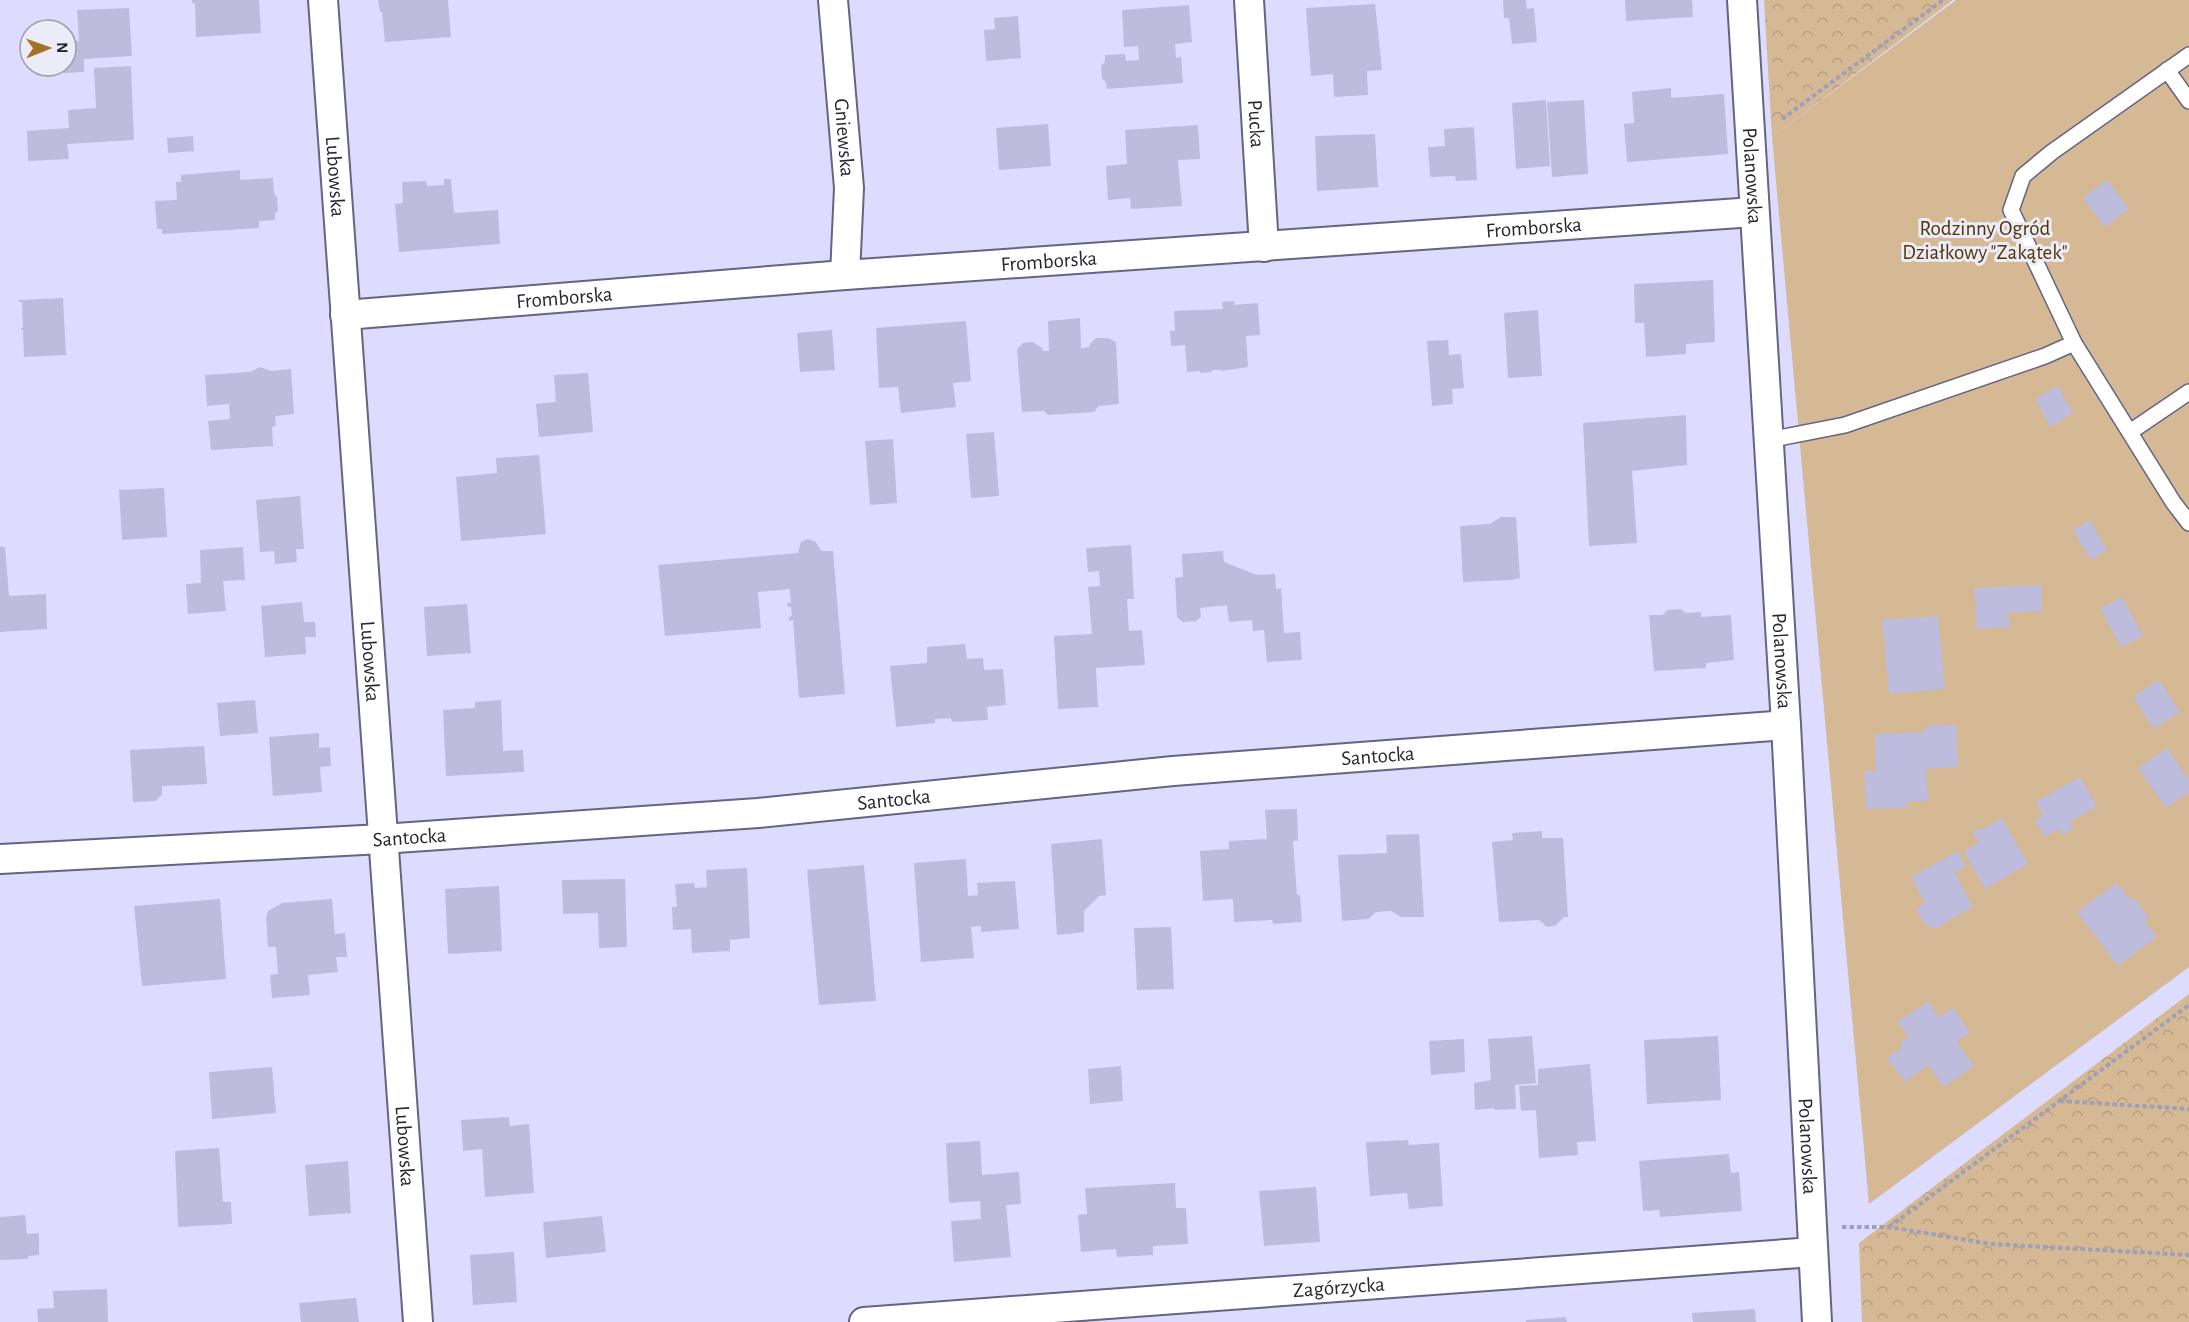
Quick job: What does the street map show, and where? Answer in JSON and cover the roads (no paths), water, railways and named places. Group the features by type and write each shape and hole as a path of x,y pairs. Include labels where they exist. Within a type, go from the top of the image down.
{"street":[{"name":"Lubowska","path":"322,0 418,1322"},
{"name":"Gniewska","path":"833,0 849,188 845,275"},
{"name":"Pucka","path":"1249,0 1264,247"},
{"name":"Polanowska","path":"1742,0 1786,725 1816,1322"},
{"name":"Fromborska","path":"345,315 845,275 1754,212"},
{"name":"Santocka","path":"0,859 382,839 758,813 1173,771 1786,725"},
{"name":"Zagórzycka","path":"864,1322 1812,1241"}],"lane":[{"path":"2189,55 2052,152 2023,176 2011,210 2074,343 2173,502 2189,523"},
{"path":"2167,70 2189,101"},
{"path":"1768,440 1845,425 2045,356 2074,343"},
{"path":"2130,432 2189,392"}],"park label":[{"name":"Rodzinny Ogród Działkowy \"Zakątek\"","path":"1985,240"}]}
